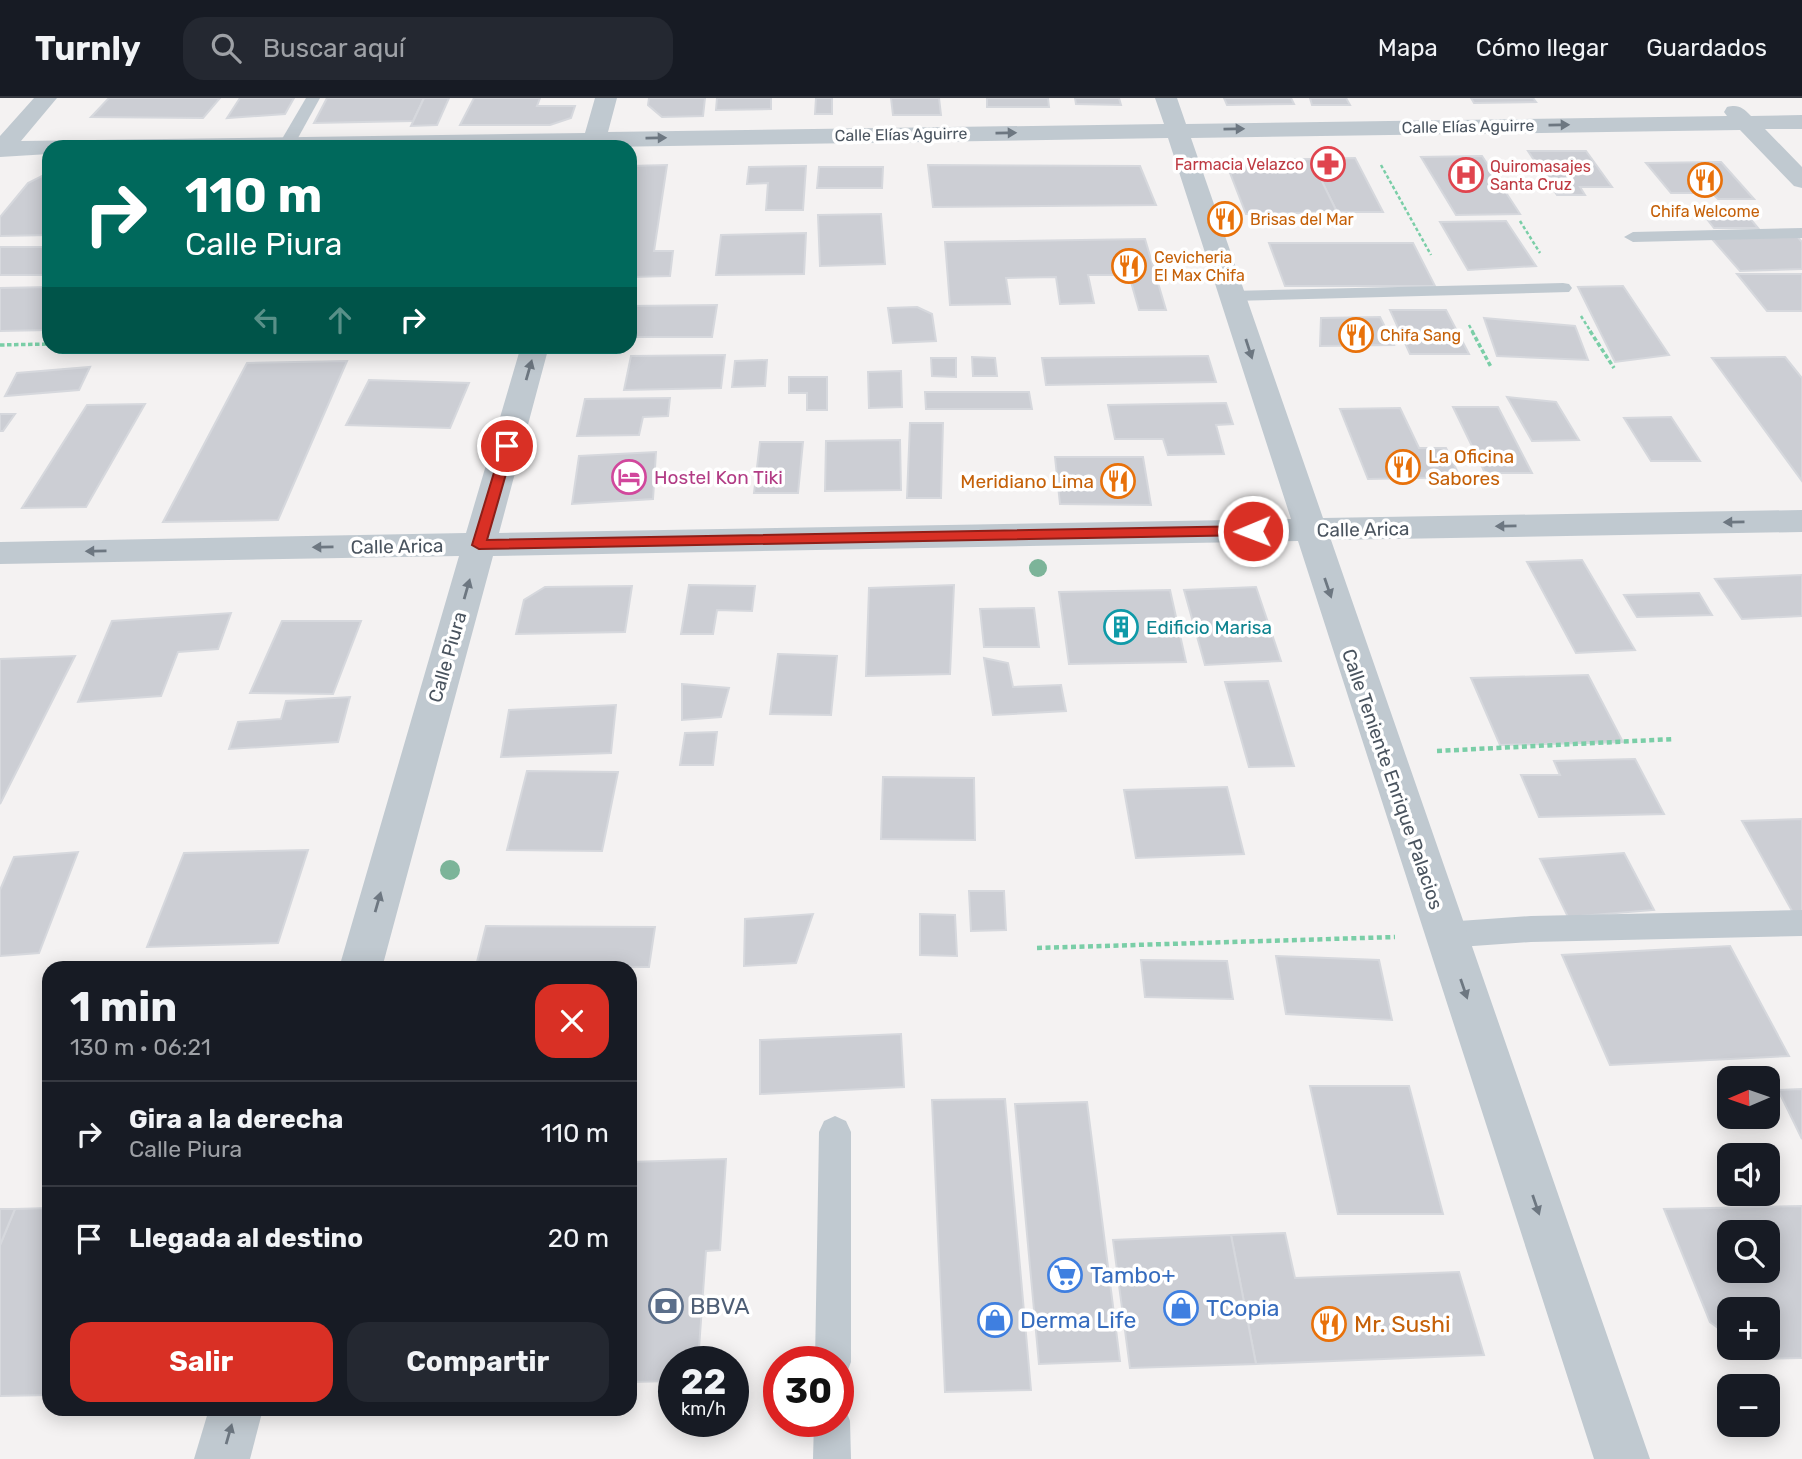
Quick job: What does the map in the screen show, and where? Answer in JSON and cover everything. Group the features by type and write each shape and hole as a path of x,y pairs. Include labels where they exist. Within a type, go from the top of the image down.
{"street":[{"path":"1,148 46,98"},
{"path":"595,140 606,98"},
{"path":"1722,98 1802,181"},
{"name":"Calle Elías Aguirre","path":"637,141 1171,114 1361,127 1802,122"},
{"name":"Calle Teniente Enrique Palacios","path":"1171,114 1308,530 1622,1459"},
{"name":"Calle Elías Aguirre","path":"1,148 42,147"},
{"name":"Calle Piura","path":"362,961 534,354"},
{"name":"Calle Arica","path":"0,553 1802,521"},
{"path":"222,1459 234,1416"}],"lane":[{"path":"289,140 313,98"},
{"path":"1633,237 1802,233"},
{"path":"1231,296 1563,288"},
{"path":"1445,935 1531,929 1802,922"},
{"path":"833,1346 835,1132"},
{"path":"832,1437 832,1459"}],"path":[{"path":"1361,127 1491,367"},
{"path":"0,345 42,344"},
{"path":"1384,754 1674,739"},
{"path":"1037,948 1445,935"}],"building":[{"path":"109,98 220,98 203,118 91,117"},
{"path":"240,98 294,98 285,114 227,118"},
{"path":"327,98 424,98 413,121 314,123"},
{"path":"424,98 449,98 437,125 411,126"},
{"path":"474,98 540,98 537,106 575,106 571,118 550,125 460,125"},
{"path":"649,98 705,98 703,116 662,117 648,105"},
{"path":"717,98 771,98 771,109 716,110"},
{"path":"816,98 832,98 832,114 815,114"},
{"path":"891,98 939,98 941,115 893,115"},
{"path":"987,98 1048,98 1049,107 987,107"},
{"path":"1075,98 1119,98 1121,105 1076,104"},
{"path":"1224,98 1291,98 1294,104 1227,105"},
{"path":"1310,98 1346,98 1350,105 1312,105"},
{"path":"1471,98 1533,98 1536,102 1474,103"},
{"path":"1528,151 1586,151 1612,187 1580,187 1585,195 1557,195"},
{"path":"1482,156 1520,214 1456,215 1421,157"},
{"path":"1355,158 1383,212 1337,212 1311,159"},
{"path":"1311,159 1337,212 1246,214 1225,160"},
{"path":"1721,162 1754,199 1718,199 1712,193 1671,193 1646,163"},
{"path":"667,165 654,251 673,251 670,276 637,277 637,166"},
{"path":"928,165 1140,166 1156,205 933,207"},
{"path":"806,166 803,210 766,210 768,183 747,184 749,167"},
{"path":"819,167 883,167 882,188 817,188"},
{"path":"42,176 42,235 0,236 0,217 28,183"},
{"path":"1700,210 1743,210 1758,228 1714,228"},
{"path":"881,214 885,264 820,266 818,215"},
{"path":"1506,221 1536,266 1468,270 1440,222"},
{"path":"806,233 804,274 716,275 721,235"},
{"path":"1797,236 1802,242 1802,269 1740,271 1712,239"},
{"path":"1145,239 1166,310 1139,310 1129,275 1088,275 1094,303 1060,304 1056,277 1006,278 1010,304 950,305 945,242"},
{"path":"1269,243 1413,243 1435,286 1285,286"},
{"path":"0,247 42,247 42,275 0,275"},
{"path":"1737,274 1802,274 1802,311 1767,311"},
{"path":"1623,286 1669,355 1615,362 1578,287"},
{"path":"42,287 42,330 0,331 0,288"},
{"path":"717,305 712,337 637,337 637,306"},
{"path":"917,307 932,314 936,341 893,343 888,308"},
{"path":"1390,310 1446,310 1469,354 1410,354"},
{"path":"1380,317 1394,345 1320,346 1321,318"},
{"path":"1484,318 1575,326 1588,360 1497,356"},
{"path":"725,355 721,388 624,390 631,356"},
{"path":"1208,356 1216,382 1046,385 1042,358"},
{"path":"972,357 995,358 997,376 973,376"},
{"path":"1785,357 1802,378 1802,481 1712,358"},
{"path":"931,358 956,358 956,377 932,376"},
{"path":"767,360 765,386 732,387 735,361"},
{"path":"347,361 278,520 163,522 247,363"},
{"path":"90,367 79,390 5,396 17,373"},
{"path":"901,371 902,407 869,408 868,372"},
{"path":"789,377 827,377 827,410 807,410 807,393 789,393"},
{"path":"369,380 469,383 450,428 346,425"},
{"path":"925,392 1029,392 1032,409 926,409"},
{"path":"1507,397 1556,402 1579,440 1532,441"},
{"path":"670,398 668,416 643,417 639,435 577,436 585,399"},
{"path":"1226,403 1233,424 1216,425 1224,454 1168,455 1163,439 1115,439 1108,405"},
{"path":"145,404 86,507 22,508 87,405"},
{"path":"1453,407 1498,407 1532,473 1485,473"},
{"path":"1400,408 1419,448 1446,448 1460,477 1368,479 1340,409"},
{"path":"0,414 15,414 3,431 0,431"},
{"path":"1671,417 1700,461 1651,461 1624,418"},
{"path":"910,423 943,423 941,498 907,498"},
{"path":"900,440 901,490 825,491 826,441"},
{"path":"760,442 803,442 798,493 754,493"},
{"path":"656,452 653,499 572,504 579,456"},
{"path":"1055,457 1143,457 1151,505 1060,504"},
{"path":"1582,560 1635,650 1576,653 1527,562"},
{"path":"1802,575 1802,616 1742,619 1715,579"},
{"path":"689,585 755,586 752,611 717,610 713,634 681,634"},
{"path":"954,585 950,674 866,676 869,588"},
{"path":"632,586 625,632 516,634 524,600 545,587"},
{"path":"1256,587 1281,661 1205,665 1184,590"},
{"name":"Edificio Marisa","path":"1170,590 1186,662 1069,664 1059,592"},
{"path":"1699,593 1712,615 1637,617 1624,595"},
{"path":"1034,608 1039,647 984,647 980,609"},
{"path":"231,613 218,649 178,652 161,696 78,702 112,621"},
{"path":"282,621 361,621 333,694 250,693"},
{"path":"778,654 837,656 831,715 770,714"},
{"path":"75,656 0,804 0,659"},
{"path":"984,658 1008,663 1013,687 1061,685 1066,711 993,715"},
{"path":"1588,675 1623,742 1500,745 1471,678"},
{"path":"1268,681 1294,766 1249,767 1225,682"},
{"path":"682,684 729,688 721,717 682,720"},
{"path":"350,697 338,742 229,749 238,722 281,719 286,701"},
{"path":"616,705 611,753 501,757 509,710"},
{"path":"717,732 713,765 680,765 685,733"},
{"path":"1635,759 1664,814 1539,817 1521,775 1560,775 1554,761"},
{"path":"527,771 618,772 602,851 507,850"},
{"path":"883,777 974,778 975,840 881,839"},
{"path":"1227,787 1244,854 1136,858 1124,790"},
{"path":"1802,819 1802,917 1796,918 1742,821"},
{"path":"308,850 278,943 147,947 184,853"},
{"path":"78,852 39,953 0,956 0,890 14,857"},
{"path":"1624,853 1654,910 1568,917 1540,859"},
{"path":"969,891 1004,891 1006,930 971,931"},
{"path":"813,914 796,963 744,966 745,919"},
{"path":"920,914 955,915 957,956 920,955"},
{"path":"486,926 655,927 649,967 637,967 637,961 477,961"},
{"path":"1730,946 1789,1056 1610,1065 1562,955"},
{"path":"1276,956 1379,960 1392,1020 1286,1014"},
{"path":"1141,960 1227,961 1233,999 1145,997"},
{"path":"901,1034 904,1087 760,1094 760,1040"},
{"path":"1310,1086 1409,1086 1443,1214 1338,1214"},
{"path":"1802,1089 1802,1139 1780,1094 1780,1090"},
{"path":"1005,1099 1031,1390 945,1392 932,1100"},
{"path":"1087,1102 1120,1361 1039,1364 1015,1104"},
{"name":"BBVA","path":"726,1159 720,1250 706,1251 699,1346 658,1346 658,1381 637,1382 637,1162"},
{"path":"1802,1206 1802,1358 1780,1359 1780,1297 1717,1297 1717,1327 1710,1322 1664,1209"},
{"path":"42,1208 42,1395 0,1396 0,1245 15,1209"},
{"path":"0,1209 15,1209 0,1245"},
{"path":"1285,1233 1295,1278 1459,1272 1484,1355 1256,1364 1231,1235"},
{"path":"1231,1235 1256,1364 1130,1368 1113,1240"}],"place":[{"name":"Farmacia Velazco","path":"1328,164"},
{"name":"Quiromasajes Santa Cruz","path":"1466,175"},
{"name":"Chifa Welcome","path":"1705,180"},
{"name":"Brisas del Mar","path":"1225,219"},
{"name":"Cevicheria El Max Chifa","path":"1129,266"},
{"name":"Chifa Sang","path":"1356,335"},
{"name":"La Oficina Sabores","path":"1403,467"},
{"name":"Hostel Kon Tiki","path":"629,477"},
{"name":"Meridiano Lima","path":"1118,481"},
{"name":"Edificio Marisa","path":"1121,627"},
{"name":"Tambo+","path":"1065,1275"},
{"name":"BBVA","path":"666,1306"},
{"name":"TCopia","path":"1181,1308"},
{"name":"Derma Life","path":"995,1320"},
{"name":"Mr. Sushi","path":"1329,1324"}],"route":[{"path":"507,446 479,545 1253,531"}]}
